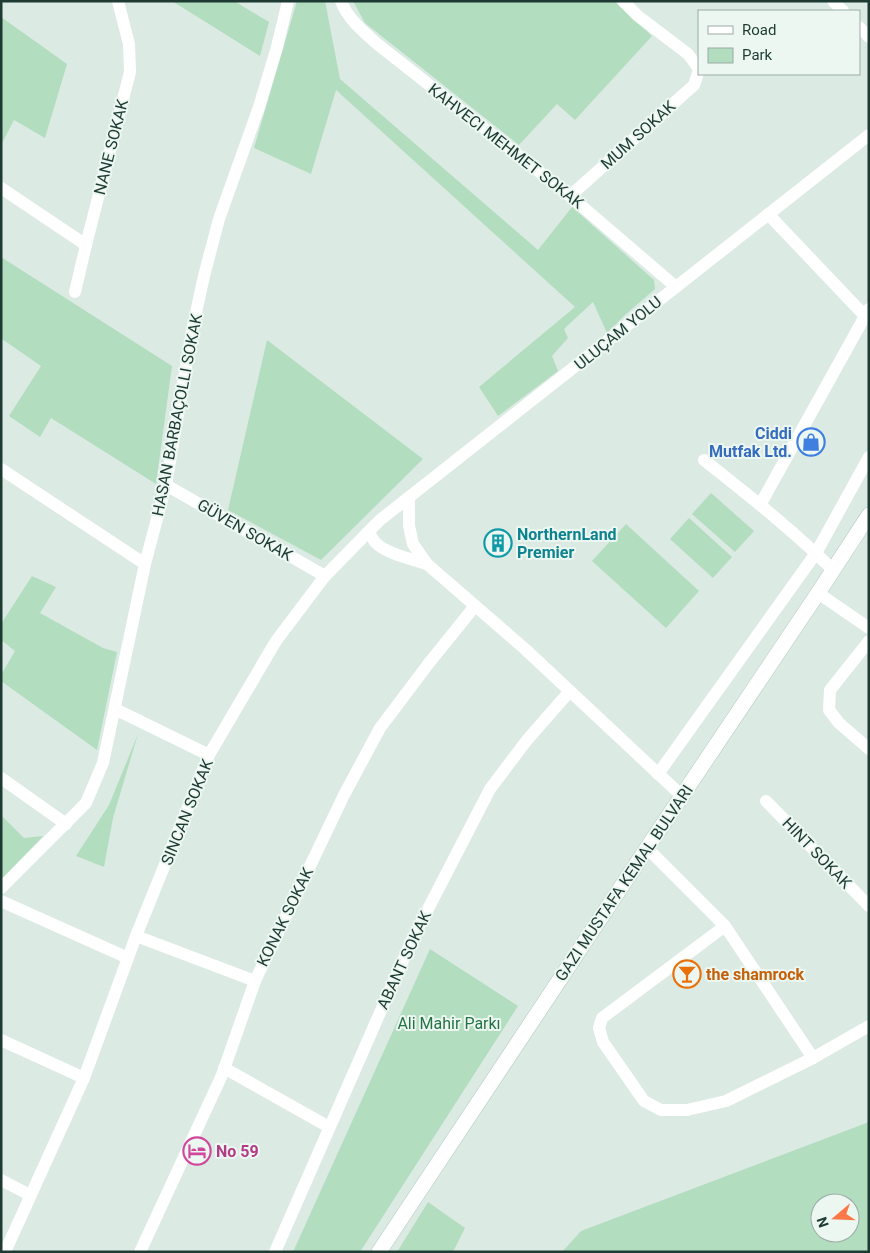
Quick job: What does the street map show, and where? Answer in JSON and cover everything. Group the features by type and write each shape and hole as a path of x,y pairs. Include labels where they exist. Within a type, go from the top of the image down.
{"main road":[{"path":"379,1252 869,515"}],"street":[{"name":"NANE SOKAK","path":"75,292 130,72 129,44 118,1"},
{"name":"HASAN BARBAÇOLLI SOKAK","path":"1,888 86,802 103,763 145,564 166,485 192,331 204,276 219,220 259,107 288,1"},
{"name":"KAHVECI MEHMET SOKAK","path":"341,1 358,26 376,43 570,196 676,287"},
{"name":"MUM SOKAK","path":"623,1 638,16 688,54 698,68"},
{"path":"833,1 842,10"},
{"path":"860,28 869,37"},
{"name":"MUM SOKAK","path":"570,196 694,85 698,72"},
{"name":"ULUÇAM YOLU","path":"368,532 380,520 869,135"},
{"path":"1,188 86,245"},
{"path":"760,505 867,312 768,214"},
{"path":"658,774 816,553 869,457"},
{"path":"704,460 760,505 833,570"},
{"path":"1,469 145,564"},
{"name":"GÜVEN SOKAK","path":"166,485 325,576"},
{"path":"409,498 409,526 413,544 427,564 526,649 682,796"},
{"path":"368,532 376,543 383,548 427,564"},
{"name":"SINCAN SOKAK","path":"5,1252 84,1078 136,936 209,755 276,641 325,576 368,532"},
{"path":"818,593 869,628"},
{"name":"KONAK SOKAK","path":"140,1252 224,1068 255,981 344,794 380,728 474,606"},
{"path":"869,641 830,690 829,710 839,723 869,749"},
{"name":"ABANT SOKAK","path":"275,1252 411,942 490,789 527,740 570,691"},
{"path":"115,709 209,755"},
{"path":"1,778 66,824"},
{"name":"HINT SOKAK","path":"766,800 869,906"},
{"path":"647,848 724,926 813,1058"},
{"path":"1,901 128,958"},
{"path":"724,926 602,1018 599,1028 603,1042 644,1101 661,1110 688,1110 726,1101 813,1058 869,1026"},
{"path":"136,936 255,981"},
{"path":"1,1040 84,1078"},
{"path":"224,1068 329,1127"},
{"path":"1,1180 30,1195"}],"green space":[{"path":"172,1 234,1 269,22 260,56"},
{"path":"297,1 325,1 340,79 538,250 572,207 654,280 655,289 607,333 593,302 564,329 568,338 552,356 558,371 498,416 479,387 575,307 336,90 311,174 254,148"},
{"path":"353,1 614,1 652,36 575,120 557,104 519,145 365,23"},
{"path":"1,17 67,64 45,138 14,120 1,145"},
{"path":"1,257 172,366 156,484 51,418 40,437 9,416 41,366 1,340"},
{"path":"267,340 423,459 321,560 228,510"},
{"path":"711,493 754,531 735,552 692,514"},
{"path":"689,518 732,557 713,578 670,539"},
{"path":"626,524 699,591 666,628 592,561"},
{"path":"32,576 56,587 40,613 103,648 117,652 97,750 1,681 1,675 15,651 1,640 1,624"},
{"path":"138,734 113,818 104,867 76,856 109,805"},
{"path":"1,815 24,838 43,836 1,880"},
{"name":"Ali Mahir Parkı","path":"430,949 518,1006 360,1252 293,1252"},
{"path":"869,1122 869,1252 562,1252 581,1231"},
{"path":"428,1202 465,1228 453,1252 397,1252"}],"place":[{"name":"Ciddi Mutfak Ltd.","path":"811,442"},
{"name":"NorthernLand Premier","path":"498,543"},
{"name":"the shamrock","path":"687,974"},
{"name":"No 59","path":"197,1151"}]}
